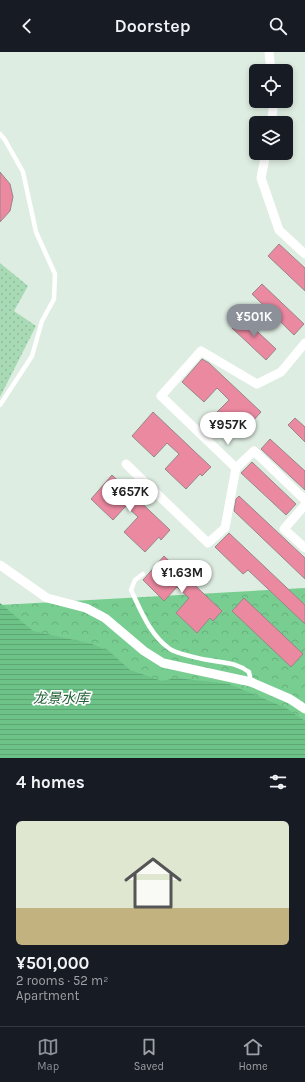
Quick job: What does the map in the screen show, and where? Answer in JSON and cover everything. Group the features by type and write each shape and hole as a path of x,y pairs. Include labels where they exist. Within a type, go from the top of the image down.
{"street":[{"path":"269,52 270,64"},
{"path":"265,160 261,178 279,230 305,254"},
{"path":"236,468 161,396 201,351 257,384 281,372 305,343"},
{"path":"126,464 208,543 225,528 236,468 254,451 305,500"},
{"path":"305,505 284,529 305,548"},
{"path":"0,565 47,598 86,608 105,618 144,651 163,662 252,682 290,699 305,709"}],"lane":[{"path":"0,134 23,172 36,232 55,274 54,299 42,321 32,356 0,405"},
{"path":"143,574 135,580 131,590 150,628 171,650 205,660 240,665 249,672 252,682"}],"shaded area":[{"path":"0,263 28,286 14,311 36,326 0,397"}],"green space":[{"path":"305,588 305,758 53,758 0,605"}],"water":[{"name":"龙景水库","path":"0,603 33,631 92,644 109,651 130,670 162,681 176,678 229,684 286,708 305,721 305,758 0,758"}],"building":[{"path":"0,172 10,184 13,197 10,211 0,222"},
{"path":"279,244 305,268 305,291 268,256"},
{"path":"262,284 304,324 294,335 252,294"},
{"path":"242,317 276,349 266,360 232,328"},
{"path":"202,359 209,363 261,412 252,422 250,419 236,434 215,414 229,400 217,388 204,402 182,382"},
{"path":"153,412 211,467 202,476 200,474 186,489 165,469 179,454 167,443 154,457 132,436"},
{"path":"295,418 305,427 305,442 288,425"},
{"path":"270,439 305,471 305,490 261,449"},
{"path":"252,462 296,504 286,515 241,473"},
{"path":"112,475 170,530 161,540 159,537 145,552 124,532 138,517 126,506 113,520 91,499"},
{"path":"239,496 305,558 305,579 234,511 236,499"},
{"path":"229,533 305,605 305,624 248,570 243,574 215,547"},
{"path":"164,556 222,611 213,621 210,618 197,633 176,613 189,598 177,587 164,601 143,580"},
{"path":"244,598 303,654 291,667 232,611"}]}
